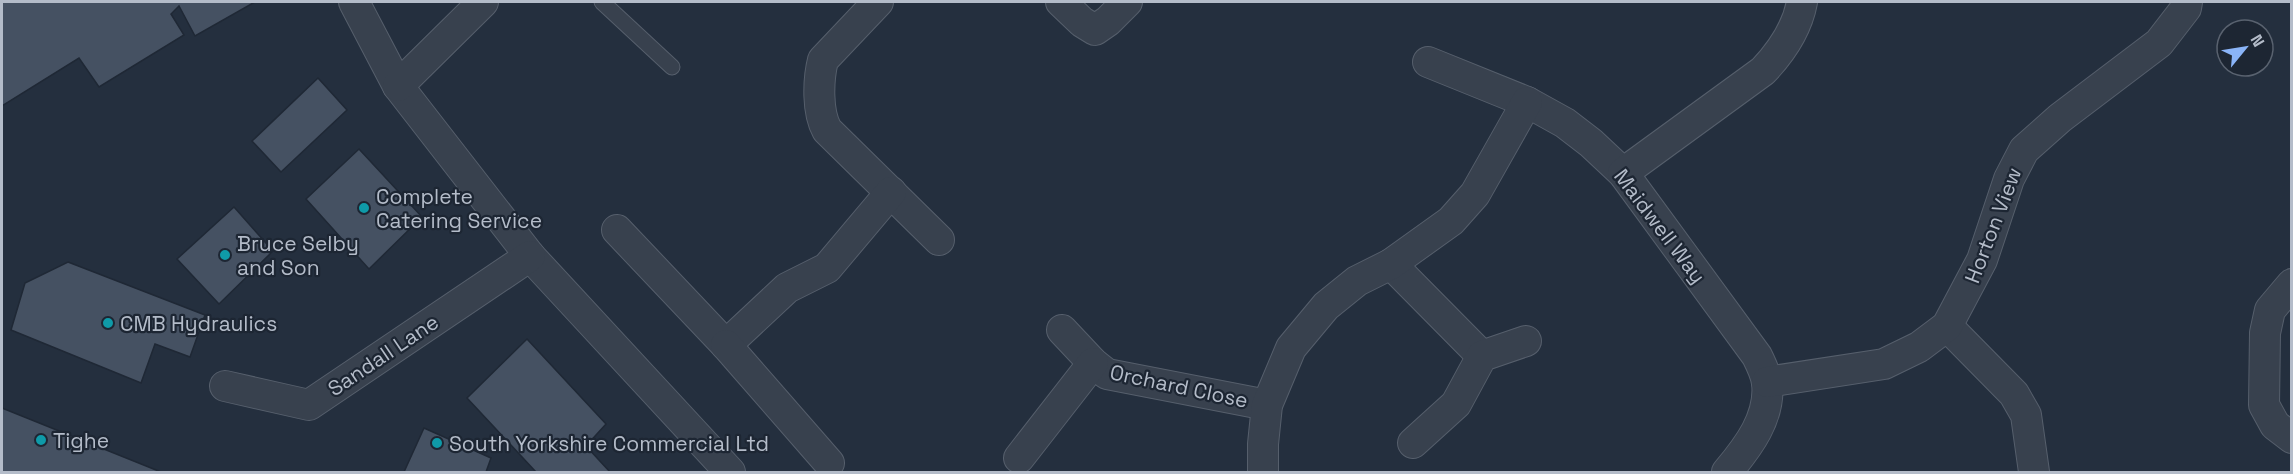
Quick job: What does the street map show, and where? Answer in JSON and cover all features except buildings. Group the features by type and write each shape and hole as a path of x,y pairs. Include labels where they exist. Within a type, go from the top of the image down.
{"street":[{"path":"354,2 398,86 530,256 730,472"},
{"path":"398,86 483,2"},
{"path":"878,2 823,60 820,71 822,121 827,130 939,240"},
{"path":"1061,2 1082,22 1095,30 1127,2"},
{"path":"1623,173 1763,71 1785,45 1794,28 1802,2"},
{"name":"Horton View","path":"1767,382 1884,363 1919,347 1947,326 1982,260 2008,179 2024,150 2060,118 2159,43 2186,8 2187,2"},
{"name":"Maidwell Way","path":"1428,62 1527,102 1565,123 1623,173 1757,356 1767,382 1765,414 1745,452 1727,472"},
{"path":"1263,472 1267,405 1291,348 1326,306 1357,281 1390,264 1451,221 1476,194 1527,102"},
{"path":"726,345 787,288 827,268 891,192"},
{"path":"617,230 726,345 829,463"},
{"name":"Sandall Lane","path":"225,387 309,405 530,256"},
{"path":"1390,264 1482,356"},
{"path":"2292,284 2270,310 2265,333 2264,405 2275,425 2292,438"},
{"path":"1947,326 2014,394 2026,415 2034,472"},
{"name":"Orchard Close","path":"1062,330 1093,363 1107,374 1267,405"},
{"path":"1413,443 1456,404 1482,356 1526,341"},
{"name":"Orchard Close","path":"1019,458 1093,363"}],"lane":[{"path":"602,2 672,67"}],"place":[{"name":"Complete Catering Service","path":"364,208"},
{"name":"Bruce Selby and Son","path":"225,255"},
{"name":"CMB Hydraulics","path":"108,323"},
{"name":"Tighe","path":"41,440"},
{"name":"South Yorkshire Commercial Ltd","path":"437,443"}]}
